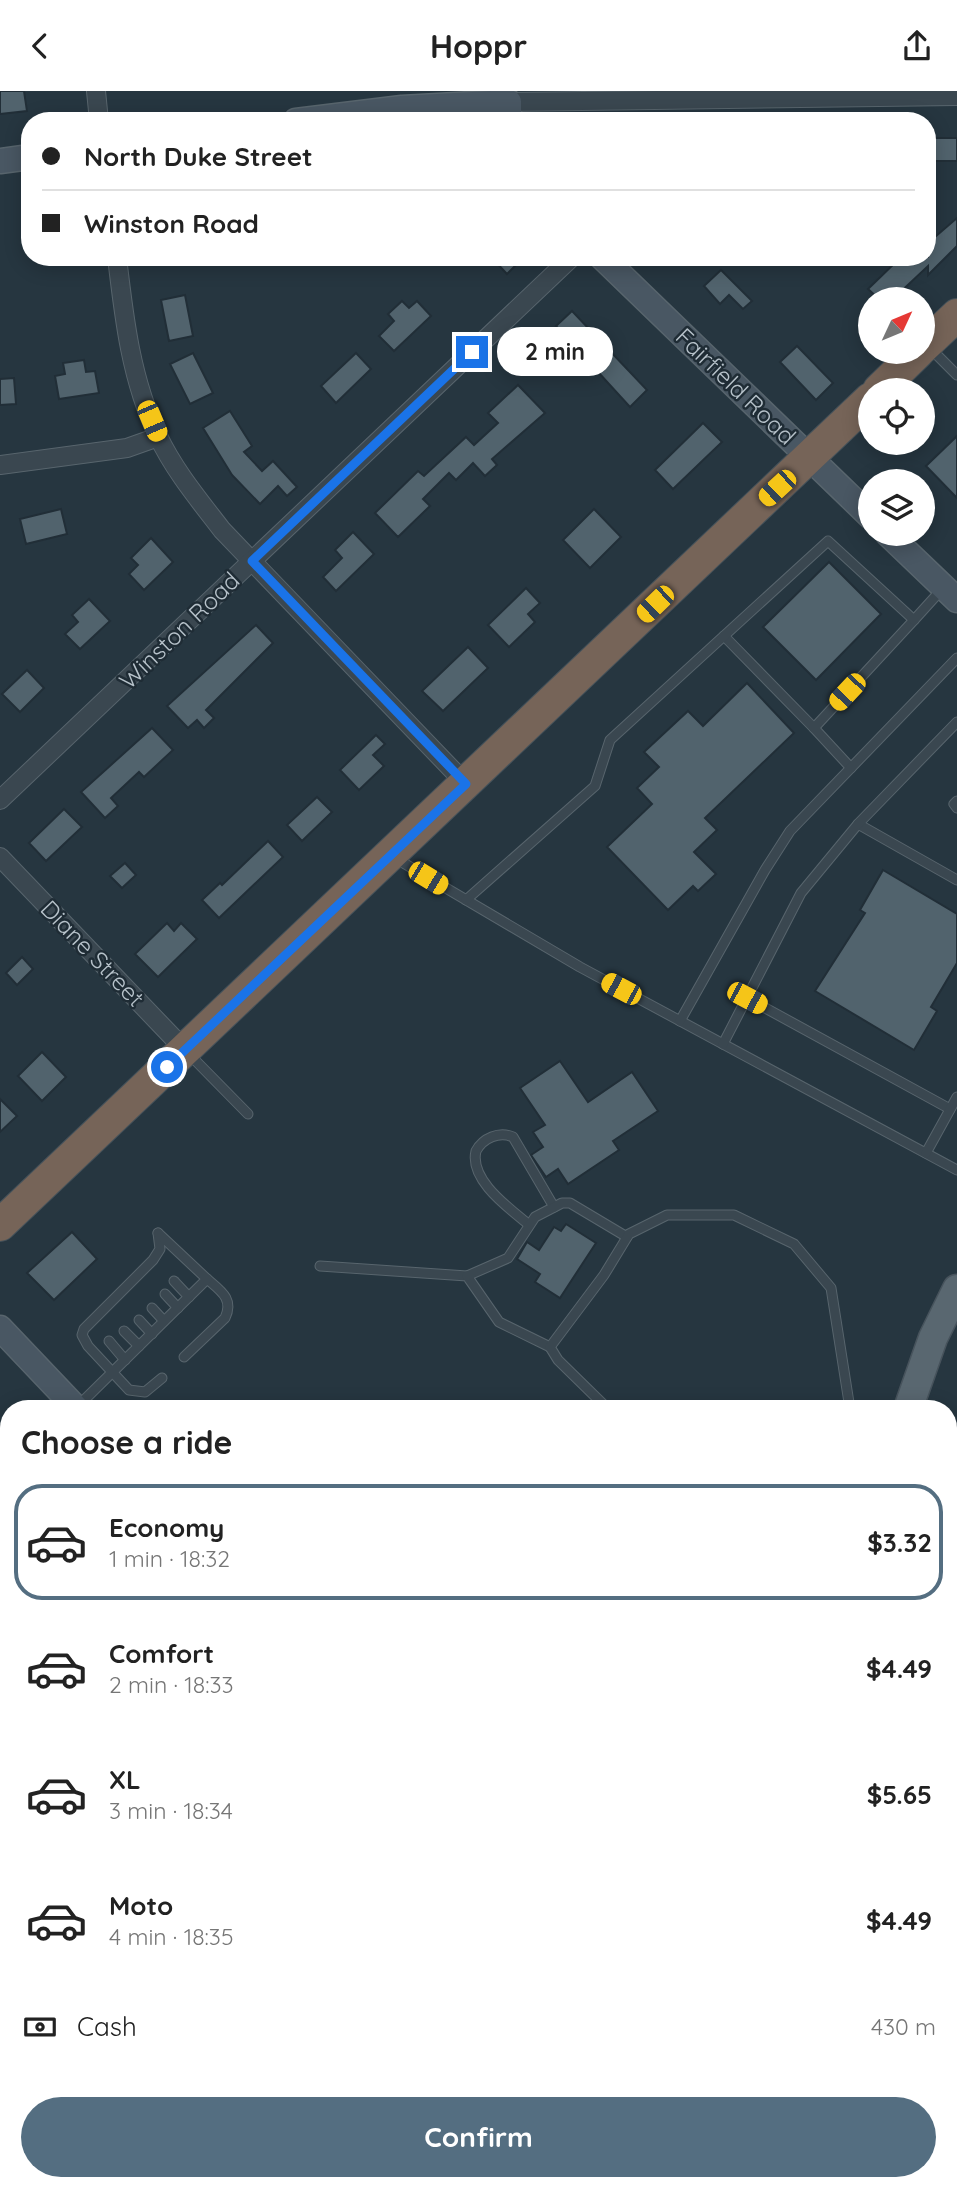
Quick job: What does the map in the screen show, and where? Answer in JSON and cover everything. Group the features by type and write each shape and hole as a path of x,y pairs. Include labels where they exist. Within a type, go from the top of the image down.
{"highway":[{"path":"935,336 957,315"},
{"path":"891,378 905,364"},
{"path":"0,1225 858,410"}],"main road":[{"path":"911,1400 933,1338 957,1289"}],"street":[{"path":"96,91 98,112"},
{"path":"487,112 670,96 957,96"},
{"path":"0,161 21,158"},
{"path":"118,266 127,338 158,437 188,486 222,530 466,784"},
{"name":"Winston Road","path":"0,800 563,266"},
{"name":"Fairfield Road","path":"611,266 858,504"},
{"path":"0,465 127,448 158,437"},
{"path":"900,546 950,594"},
{"name":"Diane Street","path":"0,857 185,1050"},
{"path":"0,1328 65,1400"}],"lane":[{"path":"935,358 957,375"},
{"path":"466,900 595,786 610,740 828,541 914,621"},
{"path":"814,728 914,621 950,594"},
{"path":"724,636 851,768"},
{"path":"680,1021 790,831 957,657"},
{"path":"723,1044 801,893 858,824 957,722"},
{"path":"957,801 954,804 957,807"},
{"path":"858,824 957,880"},
{"path":"390,855 580,967 957,1170"},
{"path":"747,998 950,1109"},
{"path":"185,1050 248,1114"},
{"path":"926,1153 957,1097"},
{"path":"528,1224 502,1202 477,1170 476,1151 486,1140 506,1134 513,1137 554,1207"},
{"path":"320,1266 467,1276 508,1258 528,1224 554,1207 570,1203 627,1237"},
{"path":"550,1347 604,1275 627,1237 667,1215 734,1215 794,1244 831,1288 849,1400"},
{"path":"162,1378 145,1392 136,1393 112,1372 83,1340 83,1329 93,1325 156,1263 160,1249 158,1233 226,1296 228,1311 184,1357"},
{"path":"467,1276 499,1322 550,1347 558,1360 599,1400"},
{"path":"79,1400 125,1360 207,1279"},
{"path":"174,1281 189,1297"},
{"path":"164,1294 178,1308"},
{"path":"152,1308 164,1321"},
{"path":"139,1320 152,1333"},
{"path":"124,1331 139,1346"},
{"path":"109,1341 125,1360"}],"building":[{"path":"0,91 24,91 27,111 0,114"},
{"path":"936,138 957,138 957,161 936,161"},
{"path":"957,218 957,246 928,275 928,266 936,266 936,236"},
{"path":"499,266 515,266 507,274"},
{"path":"892,266 928,266 906,287 870,287"},
{"path":"721,270 752,301 743,309 729,295 720,304 704,286"},
{"path":"185,295 193,336 169,341 161,300"},
{"path":"402,301 409,308 417,301 431,316 394,351 379,336 394,321 388,314"},
{"path":"572,311 647,390 630,407 556,326"},
{"path":"797,346 833,383 816,400 780,362"},
{"path":"193,353 213,393 190,404 170,364"},
{"path":"356,353 371,369 336,403 321,386"},
{"path":"84,360 86,372 95,371 99,393 59,399 55,376 65,374 63,363"},
{"path":"14,378 16,404 0,405 0,379"},
{"path":"518,385 545,413 492,459 497,465 485,476 473,463 456,480 449,473 423,499 430,506 398,537 375,513 418,471 424,476 466,437 474,445 498,423 488,413"},
{"path":"230,411 252,446 244,452 262,471 273,461 297,487 287,496 278,486 260,504 232,475 203,428"},
{"path":"703,423 722,442 673,489 655,470"},
{"path":"957,436 957,498 935,475 935,469 926,466"},
{"path":"61,509 67,534 26,544 20,519"},
{"path":"594,509 621,537 590,568 563,540"},
{"path":"353,532 374,554 336,591 323,577 342,558 335,550"},
{"path":"151,538 173,562 144,590 129,574 138,565 131,558"},
{"path":"829,562 881,614 816,680 763,627"},
{"path":"526,588 540,603 528,614 535,622 509,647 488,625"},
{"path":"89,599 110,621 80,649 65,634 78,622 72,615"},
{"path":"256,625 273,643 206,710 214,718 204,728 197,720 188,728 167,706"},
{"path":"468,647 488,668 443,711 422,691"},
{"path":"27,670 44,688 20,712 2,694"},
{"path":"747,683 794,733 705,818 717,830 694,852 716,874 698,891 693,886 668,910 607,847 652,804 637,788 659,767 644,752 688,711 703,726"},
{"path":"152,728 173,750 144,777 139,772 111,798 118,806 105,818 81,792"},
{"path":"376,735 385,744 373,755 384,766 359,790 340,770"},
{"path":"317,797 332,812 302,841 287,825"},
{"path":"64,809 82,827 46,861 29,843"},
{"path":"268,841 283,857 219,918 202,900 220,883 222,885"},
{"path":"125,863 136,875 122,888 110,876"},
{"path":"883,870 957,914 957,963 931,1007 937,1011 914,1050 815,991 865,913 860,910"},
{"path":"167,923 174,931 181,923 197,939 158,977 135,954"},
{"path":"22,957 33,969 17,985 6,973"},
{"path":"42,1052 66,1077 42,1101 18,1076"},
{"path":"560,1061 588,1102 632,1072 658,1111 613,1141 619,1150 568,1184 558,1169 546,1177 531,1155 543,1147 533,1132 545,1125 520,1088"},
{"path":"0,1099 17,1116 0,1132"},
{"path":"566,1224 596,1243 560,1298 535,1282 540,1274 517,1259 527,1242 539,1250 554,1227 561,1231"},
{"path":"72,1232 97,1259 54,1300 27,1273"}],"route":[{"path":"167,1067 466,784 252,561 472,352"}]}
